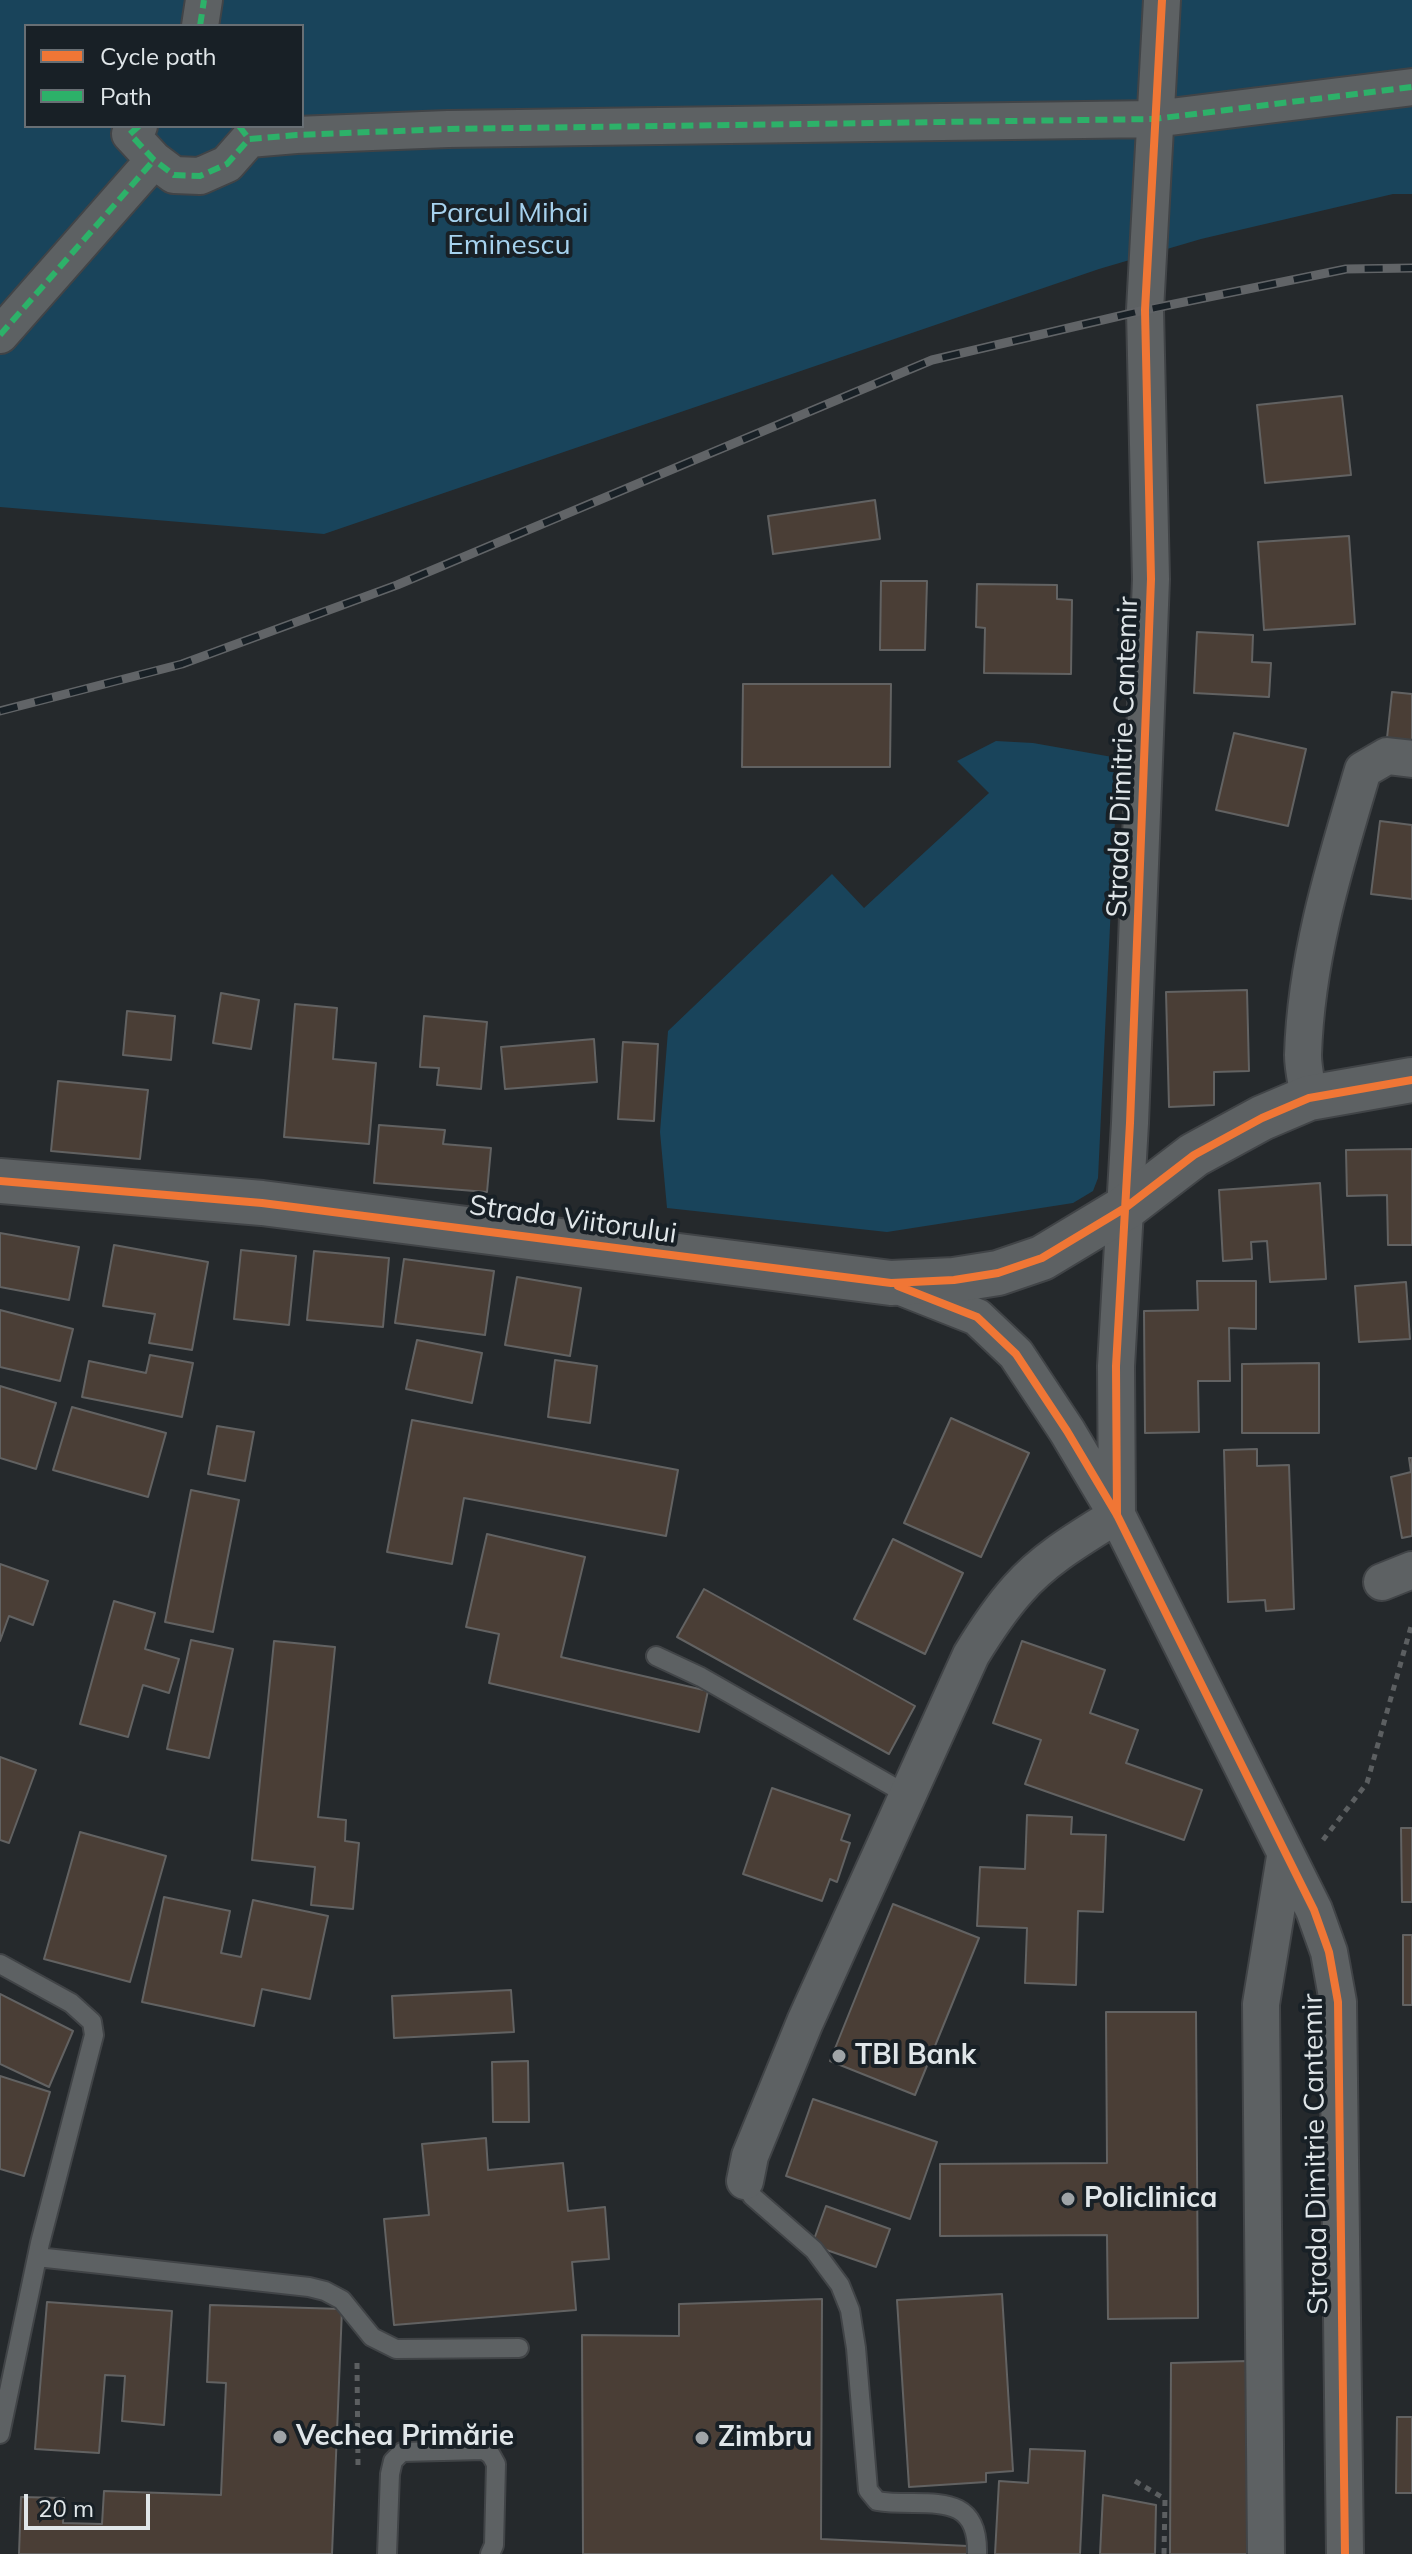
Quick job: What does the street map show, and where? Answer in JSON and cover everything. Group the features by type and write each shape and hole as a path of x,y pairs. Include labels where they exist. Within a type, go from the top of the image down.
{"street":[{"path":"200,24 204,0"},
{"name":"Strada Dimitrie Cantemir","path":"1117,1515 1116,1366 1151,579 1145,310 1162,0"},
{"path":"137,128 130,134 154,160 174,175 200,176 227,164 244,132 296,135 448,129 1154,119 1412,87"},
{"path":"0,335 154,160"},
{"path":"1309,1098 1303,1058 1314,951 1329,884 1363,770 1387,756 1412,759"},
{"name":"Strada Viitorului","path":"0,1181 262,1203 891,1283 954,1280 998,1273 1042,1258 1125,1208 1194,1155 1227,1135 1309,1098 1412,1080"},
{"name":"Strada Dimitrie Cantemir","path":"891,1283 977,1317 1016,1354 1117,1515 1314,1910 1329,1952 1338,2002 1345,2554"},
{"path":"745,2181 750,2156 791,2056 971,1655 1019,1587 1058,1553 1117,1515"},
{"name":"Strada Dimitrie Cantemir","path":"1266,2554 1261,2004 1290,1866"}],"lane":[{"path":"656,1656 701,1677 906,1794"},
{"path":"0,1964 71,2003 92,2022 94,2035 37,2257 0,2434"},
{"path":"745,2181 752,2196 814,2250 840,2285 850,2310 868,2490 877,2501 946,2505 961,2510 973,2523 977,2554"},
{"path":"37,2257 325,2291 342,2300 372,2337 396,2349 519,2348"},
{"path":"387,2554 393,2461 402,2452 484,2450 496,2464 494,2545 490,2554"}],"path":[{"path":"1290,1866 1367,1783 1412,1623"},
{"path":"356,2316 358,2475"},
{"path":"1135,2481 1165,2499 1164,2554"}],"green space":[{"name":"Parcul Mihai Eminescu","path":"0,0 1412,0 1412,194 1393,194 1201,239 1099,269 324,534 0,507"},
{"path":"996,741 1033,743 1118,758 1098,1178 1093,1191 1073,1203 887,1232 667,1208 660,1132 668,1031 832,874 864,908 989,793 957,761"}],"building":[{"path":"1342,396 1351,475 1265,483 1257,405"},
{"path":"875,500 880,539 773,554 768,516"},
{"path":"1349,536 1355,624 1264,630 1258,542"},
{"path":"881,581 927,581 925,650 880,650"},
{"path":"977,584 1057,585 1057,599 1072,600 1071,674 984,673 985,628 976,627"},
{"path":"1197,632 1253,635 1252,662 1271,663 1269,697 1194,693"},
{"path":"743,684 891,684 890,767 742,767"},
{"path":"1392,692 1412,694 1412,741 1387,738"},
{"path":"1234,733 1306,749 1288,826 1216,810"},
{"path":"1380,821 1412,825 1412,899 1371,894"},
{"path":"1247,990 1249,1071 1214,1072 1214,1105 1169,1107 1166,992"},
{"path":"221,993 259,1000 251,1049 213,1043"},
{"path":"295,1004 337,1008 333,1059 376,1063 369,1144 284,1137"},
{"path":"127,1011 175,1016 171,1060 123,1055"},
{"path":"424,1016 487,1022 481,1089 437,1085 439,1068 420,1067"},
{"path":"594,1039 597,1082 505,1089 501,1047"},
{"path":"623,1042 658,1044 654,1121 618,1119"},
{"path":"58,1081 148,1090 140,1159 51,1151"},
{"path":"379,1125 445,1130 443,1144 491,1148 487,1192 374,1183"},
{"path":"1412,1149 1412,1245 1388,1245 1387,1195 1347,1196 1346,1150"},
{"path":"1320,1183 1326,1279 1270,1282 1267,1241 1251,1242 1252,1259 1223,1261 1219,1190"},
{"path":"0,1233 79,1247 69,1300 0,1287"},
{"path":"114,1245 208,1262 192,1350 149,1343 155,1314 103,1306"},
{"path":"241,1250 296,1256 289,1325 234,1319"},
{"path":"314,1251 389,1258 383,1327 307,1320"},
{"path":"404,1259 494,1271 485,1335 395,1323"},
{"path":"517,1277 581,1288 570,1356 505,1345"},
{"path":"1197,1281 1256,1281 1256,1329 1229,1328 1230,1381 1198,1381 1199,1432 1145,1433 1144,1311 1198,1310"},
{"path":"1406,1282 1410,1339 1359,1342 1355,1286"},
{"path":"0,1310 73,1329 60,1381 0,1367"},
{"path":"417,1340 482,1353 472,1403 406,1389"},
{"path":"150,1355 193,1363 182,1417 82,1397 89,1361 146,1373"},
{"path":"555,1360 597,1366 590,1423 548,1417"},
{"path":"1319,1363 1319,1433 1242,1433 1242,1364"},
{"path":"0,1386 56,1403 36,1469 0,1458"},
{"path":"72,1407 166,1433 148,1497 53,1470"},
{"path":"951,1418 1029,1453 981,1557 904,1523"},
{"path":"412,1420 678,1470 666,1536 464,1498 452,1564 387,1552"},
{"path":"217,1426 254,1432 245,1481 208,1474"},
{"path":"1257,1449 1257,1466 1289,1465 1294,1609 1266,1611 1265,1600 1228,1602 1224,1450"},
{"path":"1409,1458 1412,1458 1412,1536 1402,1538 1391,1477 1411,1472"},
{"path":"191,1490 239,1500 213,1632 165,1622"},
{"path":"487,1534 585,1557 561,1657 708,1691 699,1732 489,1683 499,1634 466,1627"},
{"path":"893,1539 963,1573 925,1654 854,1619"},
{"path":"0,1564 48,1581 33,1625 9,1616 0,1641"},
{"path":"704,1589 915,1706 889,1754 677,1637"},
{"path":"114,1601 155,1613 145,1649 179,1659 169,1693 143,1685 128,1737 80,1724"},
{"path":"191,1640 233,1649 209,1758 167,1749"},
{"path":"274,1641 335,1647 318,1817 346,1820 345,1841 359,1843 353,1909 311,1905 315,1867 252,1860"},
{"path":"1022,1641 1105,1670 1090,1713 1138,1730 1126,1763 1202,1790 1184,1840 1025,1784 1041,1740 993,1723"},
{"path":"0,1757 36,1770 9,1843 0,1840"},
{"path":"772,1788 850,1815 841,1840 850,1843 837,1882 830,1879 822,1901 743,1874"},
{"path":"1027,1815 1072,1817 1071,1834 1106,1835 1103,1912 1078,1911 1076,1985 1025,1983 1027,1928 977,1926 980,1867 1025,1869"},
{"path":"1401,1828 1412,1828 1412,1902 1402,1902"},
{"path":"80,1832 166,1856 130,1982 44,1959"},
{"path":"164,1897 230,1911 221,1953 241,1957 253,1900 328,1916 310,1999 262,1989 254,2026 142,2002"},
{"path":"893,1904 979,1938 915,2095 830,2061"},
{"path":"1403,1935 1412,1935 1412,2005 1403,2005"},
{"path":"511,1990 514,2032 394,2038 392,1996"},
{"path":"0,1994 73,2031 49,2087 0,2064"},
{"name":"Policlinica","path":"1106,2012 1196,2012 1198,2318 1108,2319 1107,2235 940,2236 940,2164 1107,2163"},
{"path":"528,2061 529,2122 493,2122 492,2062"},
{"path":"0,2076 50,2092 24,2176 0,2169"},
{"path":"813,2099 937,2142 910,2219 786,2176"},
{"path":"486,2138 488,2170 563,2163 568,2211 605,2207 609,2259 572,2262 576,2310 394,2325 384,2219 429,2215 422,2144"},
{"path":"826,2206 890,2229 876,2267 812,2245"},
{"path":"1002,2294 1013,2471 986,2473 986,2482 909,2487 897,2300"},
{"name":"Zimbru","path":"822,2299 821,2539 968,2546 967,2554 583,2554 582,2335 679,2336 679,2304"},
{"path":"47,2302 172,2311 164,2425 122,2421 125,2376 105,2375 99,2453 35,2449"},
{"name":"Vechea Primărie","path":"210,2305 342,2309 332,2554 19,2554 21,2497 64,2498 63,2523 102,2524 104,2491 221,2495 226,2383 207,2382"},
{"path":"1248,2361 1248,2554 1170,2554 1171,2363"},
{"path":"1397,2417 1412,2417 1412,2493 1396,2493"},
{"path":"1030,2449 1085,2451 1080,2554 995,2554 999,2481 1028,2483"},
{"path":"1103,2495 1156,2505 1155,2554 1100,2554"}],"railway":[{"path":"0,711 182,664 397,585 932,360 1145,310 1346,269 1412,268"}],"marked path":[{"path":"200,24 204,0"},
{"path":"137,128 130,134 154,160 174,175 200,176 227,164 249,139 296,135 448,129 1154,119 1412,87"},
{"path":"241,128 249,139"},
{"path":"0,335 154,160"}],"cycle path":[{"path":"1117,1515 1116,1366 1130,1123 1151,579 1145,310 1162,0"},
{"path":"0,1181 262,1203 891,1283 954,1280 998,1273 1042,1258 1125,1208 1194,1155 1262,1118 1309,1098 1412,1080"},
{"path":"898,1286 977,1317 1016,1354 1067,1431 1117,1515 1314,1910 1329,1952 1338,2002 1345,2554"}],"place":[{"name":"TBI Bank","path":"839,2056"},
{"name":"Policlinica","path":"1068,2199"},
{"name":"Vechea Primărie","path":"280,2437"},
{"name":"Zimbru","path":"702,2438"}]}
